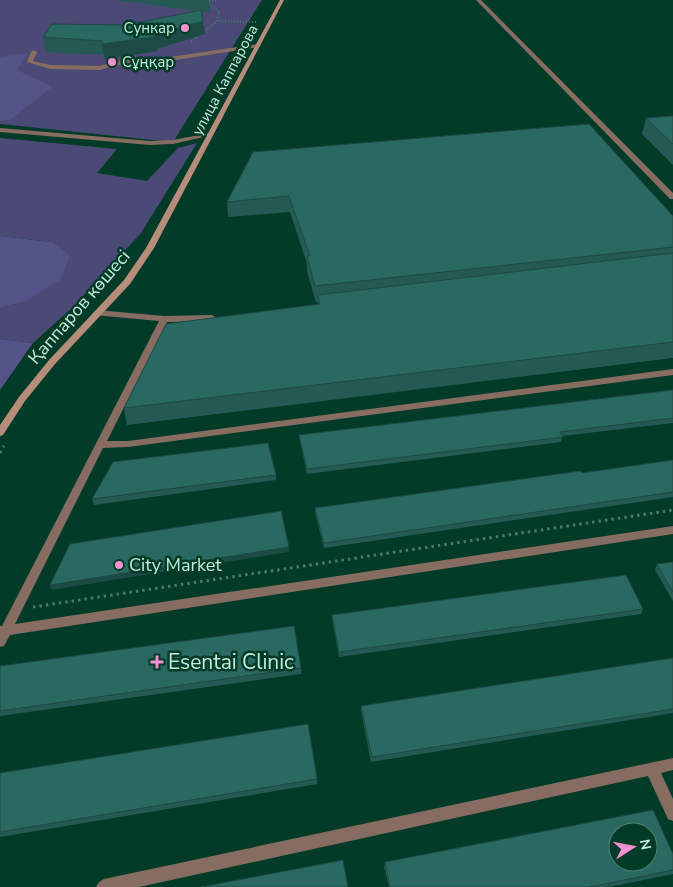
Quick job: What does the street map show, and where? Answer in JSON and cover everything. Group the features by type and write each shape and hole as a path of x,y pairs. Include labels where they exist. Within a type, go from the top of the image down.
{"street":[{"name":"улица Каппарова","path":"192,172 282,0"},
{"name":"Қаппаров көшесі","path":"0,433 22,399 52,362 127,282 150,248 192,172"}],"lane":[{"path":"478,0 673,197"},
{"path":"34,52 30,62 40,66 100,68 115,62 163,60 258,46"},
{"path":"0,130 150,143 173,142 210,135"},
{"path":"97,313 164,319 219,317"},
{"path":"2,635 17,610 164,319"},
{"path":"100,445 138,442 673,372"},
{"path":"2,635 673,530"},
{"path":"104,887 673,764"},
{"path":"651,768 673,814"}],"path":[{"path":"190,43 202,36 217,21 219,12 207,2 216,0"},
{"path":"217,21 270,23"},
{"path":"17,610 673,510"}],"shaded area":[{"name":"Сұңқар","path":"0,0 262,0 173,142 0,124"},
{"path":"28,53 17,70 52,87 10,120 0,121 0,57"},
{"path":"0,138 117,149 97,173 147,181 178,148 197,143 141,233 72,308 33,343 0,339 0,308 24,302 52,242 0,236"},
{"path":"0,236 52,242 70,255 61,279 24,302 0,308"},
{"path":"0,339 33,343 0,390"}],"building":[{"path":"201,10 203,21 155,35 155,37 102,44 102,41 43,37 52,24 126,25"},
{"path":"673,116 673,144 646,118"},
{"path":"589,124 673,216 673,247 315,286 307,256 310,256 289,196 227,202 253,152"},
{"path":"673,253 673,342 124,408 166,324 320,304 318,295"},
{"path":"673,390 673,418 560,432 563,437 307,469 299,435"},
{"path":"268,443 276,475 92,499 113,462"},
{"path":"673,460 673,492 324,543 315,508 580,471 582,473"},
{"path":"281,511 289,547 50,585 70,544"},
{"path":"673,562 673,592 657,564"},
{"path":"626,575 643,609 339,652 332,615"},
{"path":"294,626 301,668 0,711 0,666"},
{"path":"673,658 673,709 372,757 361,706"},
{"path":"308,724 317,779 0,832 0,773"},
{"path":"653,810 673,854 673,870 590,887 390,887 385,862"},
{"path":"343,860 348,887 201,887"}],"place":[{"name":"Сункар","path":"185,28"},
{"name":"Сұңқар","path":"112,62"},
{"name":"City Market","path":"119,565"},
{"name":"Esentai Clinic","path":"157,662"}]}
